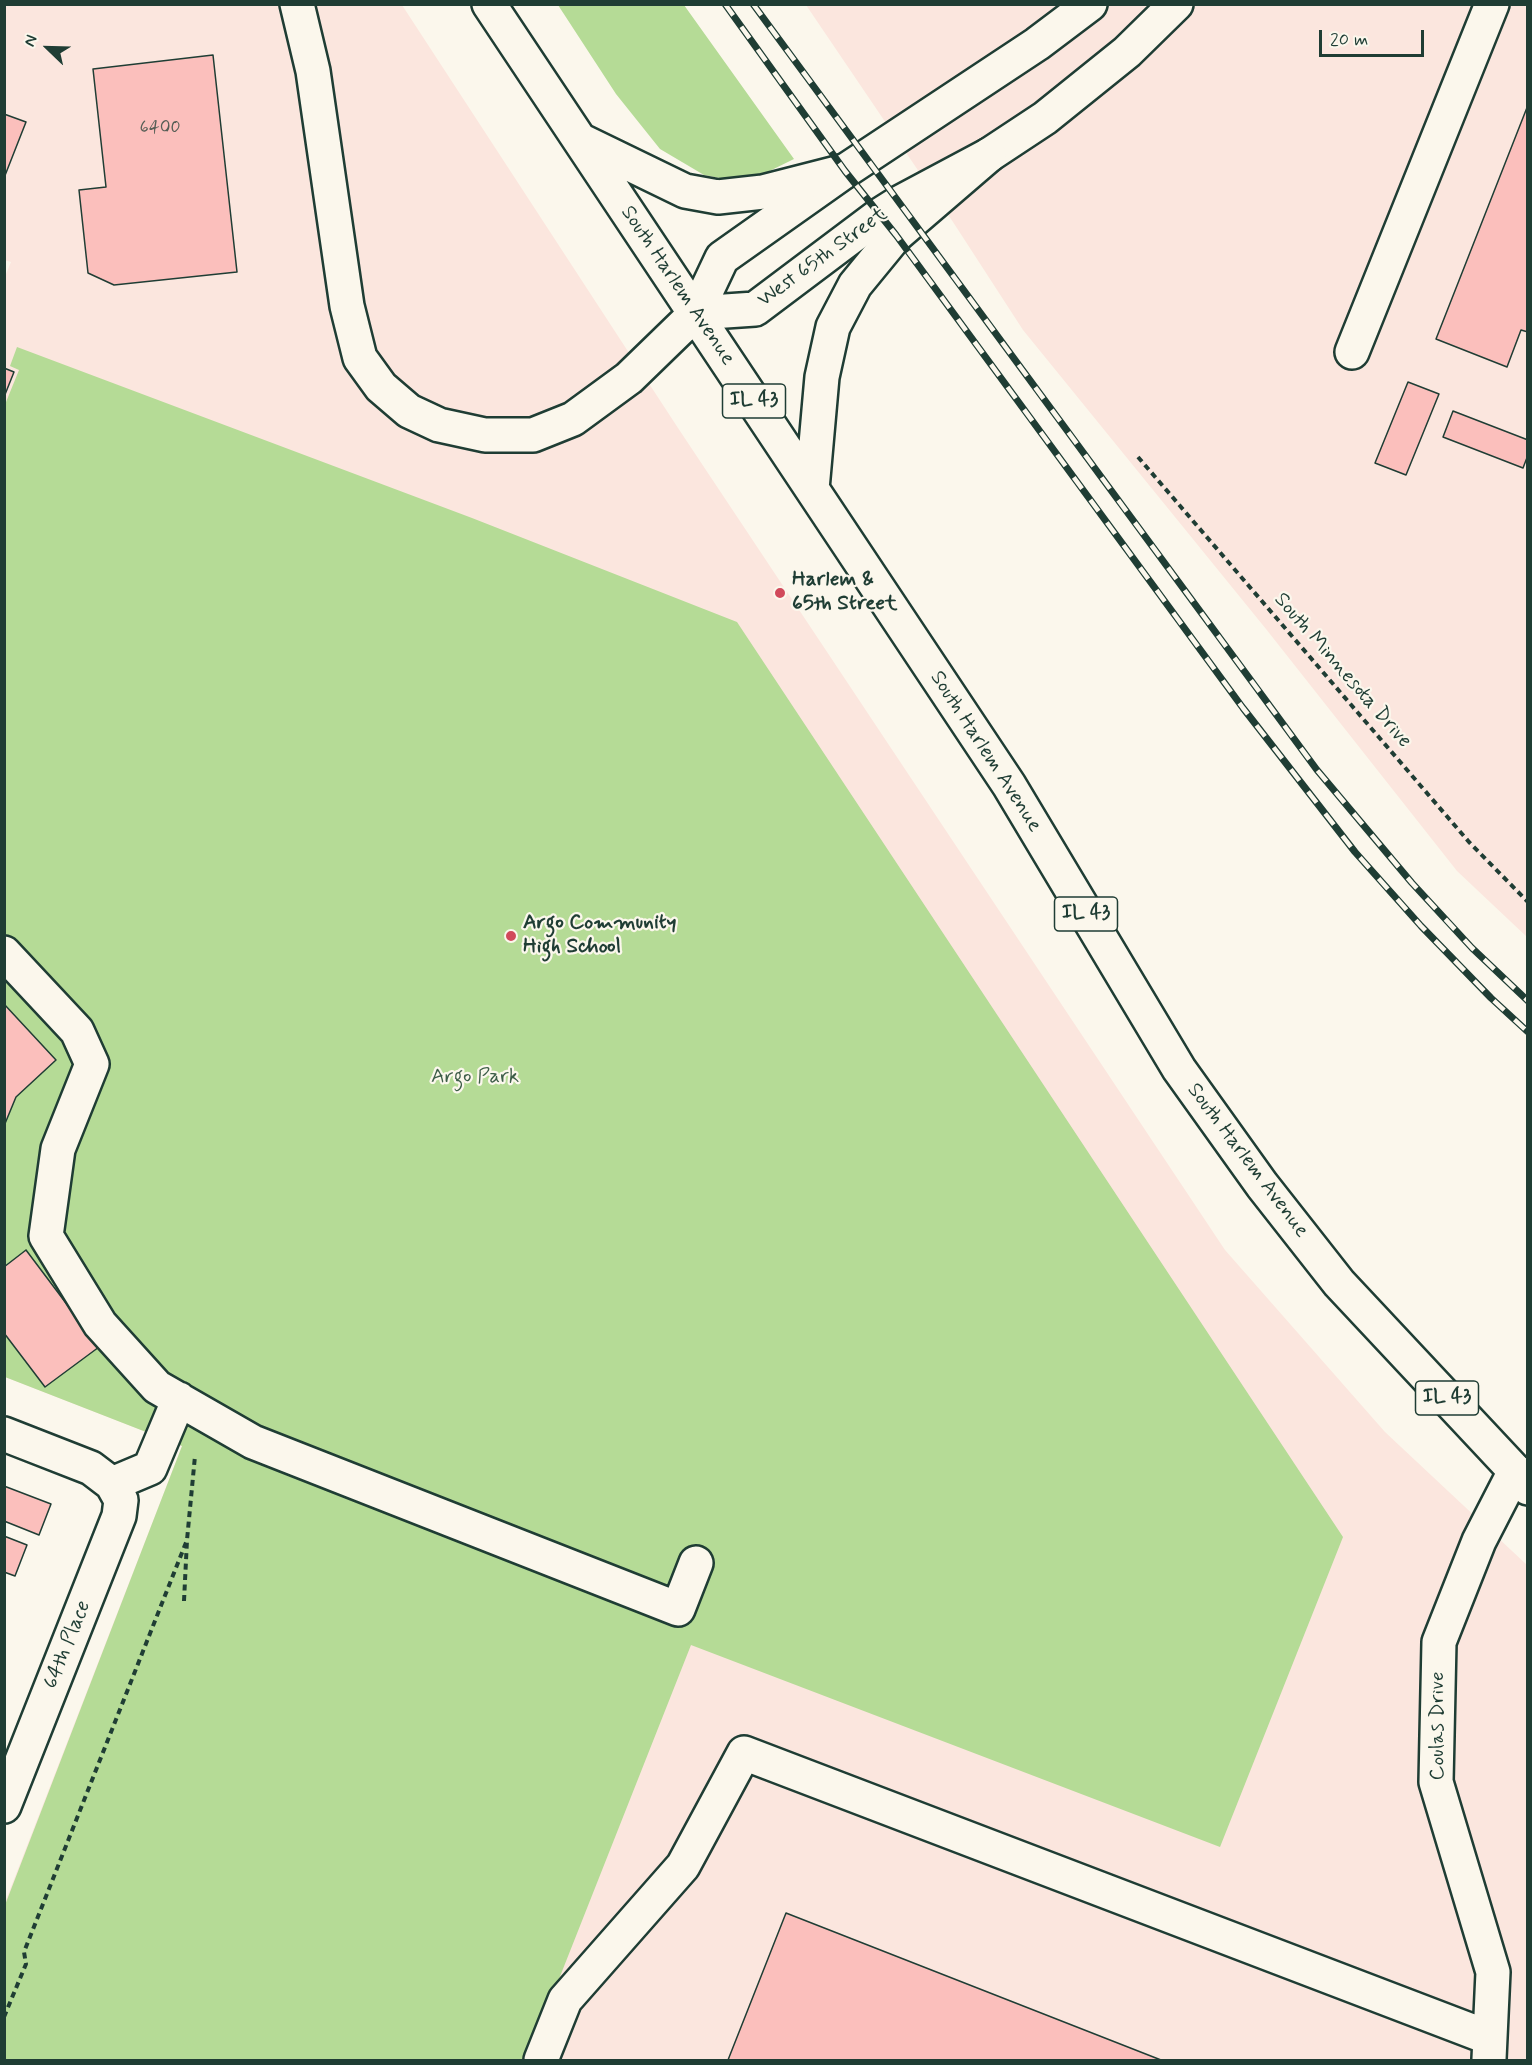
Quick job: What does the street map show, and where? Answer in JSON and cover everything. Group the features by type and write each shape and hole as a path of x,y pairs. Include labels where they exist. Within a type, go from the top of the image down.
{"main road":[{"path":"297,4 313,71 347,306 360,358 381,387 410,411 439,425 485,435 533,435 573,418 629,378 696,313 722,258 845,171 1005,66 1090,4"},
{"name":"South Harlem Avenue","path":"489,4 1009,785 1179,1069 1255,1176 1339,1283 1523,1478"},
{"name":"West 65th Street","path":"696,313 755,309 880,215 989,155 1045,117 1127,52 1176,4"},
{"path":"1352,352 1492,4"},
{"path":"579,139 685,191 718,197 763,192 845,171"},
{"path":"812,489 822,376 833,327 855,285 896,235 989,155"},
{"path":"4,954 77,1031 92,1064 58,1149 46,1236 100,1324 157,1387 253,1442 678,1609 696,1563"},
{"path":"4,1434 91,1468 112,1484 150,1468 179,1399"},
{"name":"Coulas Drive","path":"1489,2049 1493,1972 1436,1782 1439,1642 1479,1540 1523,1478"},
{"name":"64th Place","path":"4,1806 119,1516 121,1500 112,1484"},
{"path":"541,2061 565,2000 683,1866 744,1753 1489,2049"}],"path":[{"name":"South Minnesota Drive","path":"1138,457 1461,833 1527,902"},
{"path":"184,1601 196,1448 208,1416"},
{"path":"4,2018 26,1964 24,1952 187,1540"}],"shaded area":[{"name":"Argo Park","path":"5,5 402,5 678,428 1225,1250 1385,1432 1527,1565 1527,2060 5,2060 4,1905 182,1446 5,1377 4,279 11,262 4,260"},
{"path":"806,5 1527,5 1527,937 1457,871 1266,629 1023,330"}],"green space":[{"path":"558,5 684,5 794,159 745,183 704,175 660,149 616,94"},
{"name":"Argo Park","path":"17,347 472,518 737,622 1343,1537 1220,1847 691,1645 527,2060 5,2060 5,1905 182,1446 5,1377 4,407 19,370 10,366"}],"building":[{"path":"213,55 237,272 114,285 88,273 79,190 106,187 93,69"},
{"path":"1528,105 1528,332 1521,330 1507,367 1436,339"},
{"path":"4,114 26,122 4,178"},
{"path":"4,368 14,372 4,397"},
{"path":"1408,382 1439,394 1406,475 1375,463"},
{"path":"1453,411 1528,440 1528,455 1523,468 1443,437"},
{"path":"4,1004 56,1060 16,1097 4,1126"},
{"path":"26,1250 99,1347 45,1387 4,1333 4,1267"},
{"path":"4,1486 51,1504 39,1535 4,1521"},
{"path":"4,1536 27,1545 15,1576 4,1572"},
{"path":"786,1913 1161,2060 728,2060"}],"railway":[{"path":"725,4 845,171 896,235 1243,708 1355,852 1421,926 1491,998 1528,1032"},
{"path":"753,4 1317,770 1412,883 1472,948 1528,1001"}],"place":[{"name":"Harlem & 65th Street","path":"780,593"},
{"name":"Argo Community High School","path":"511,936"}]}
